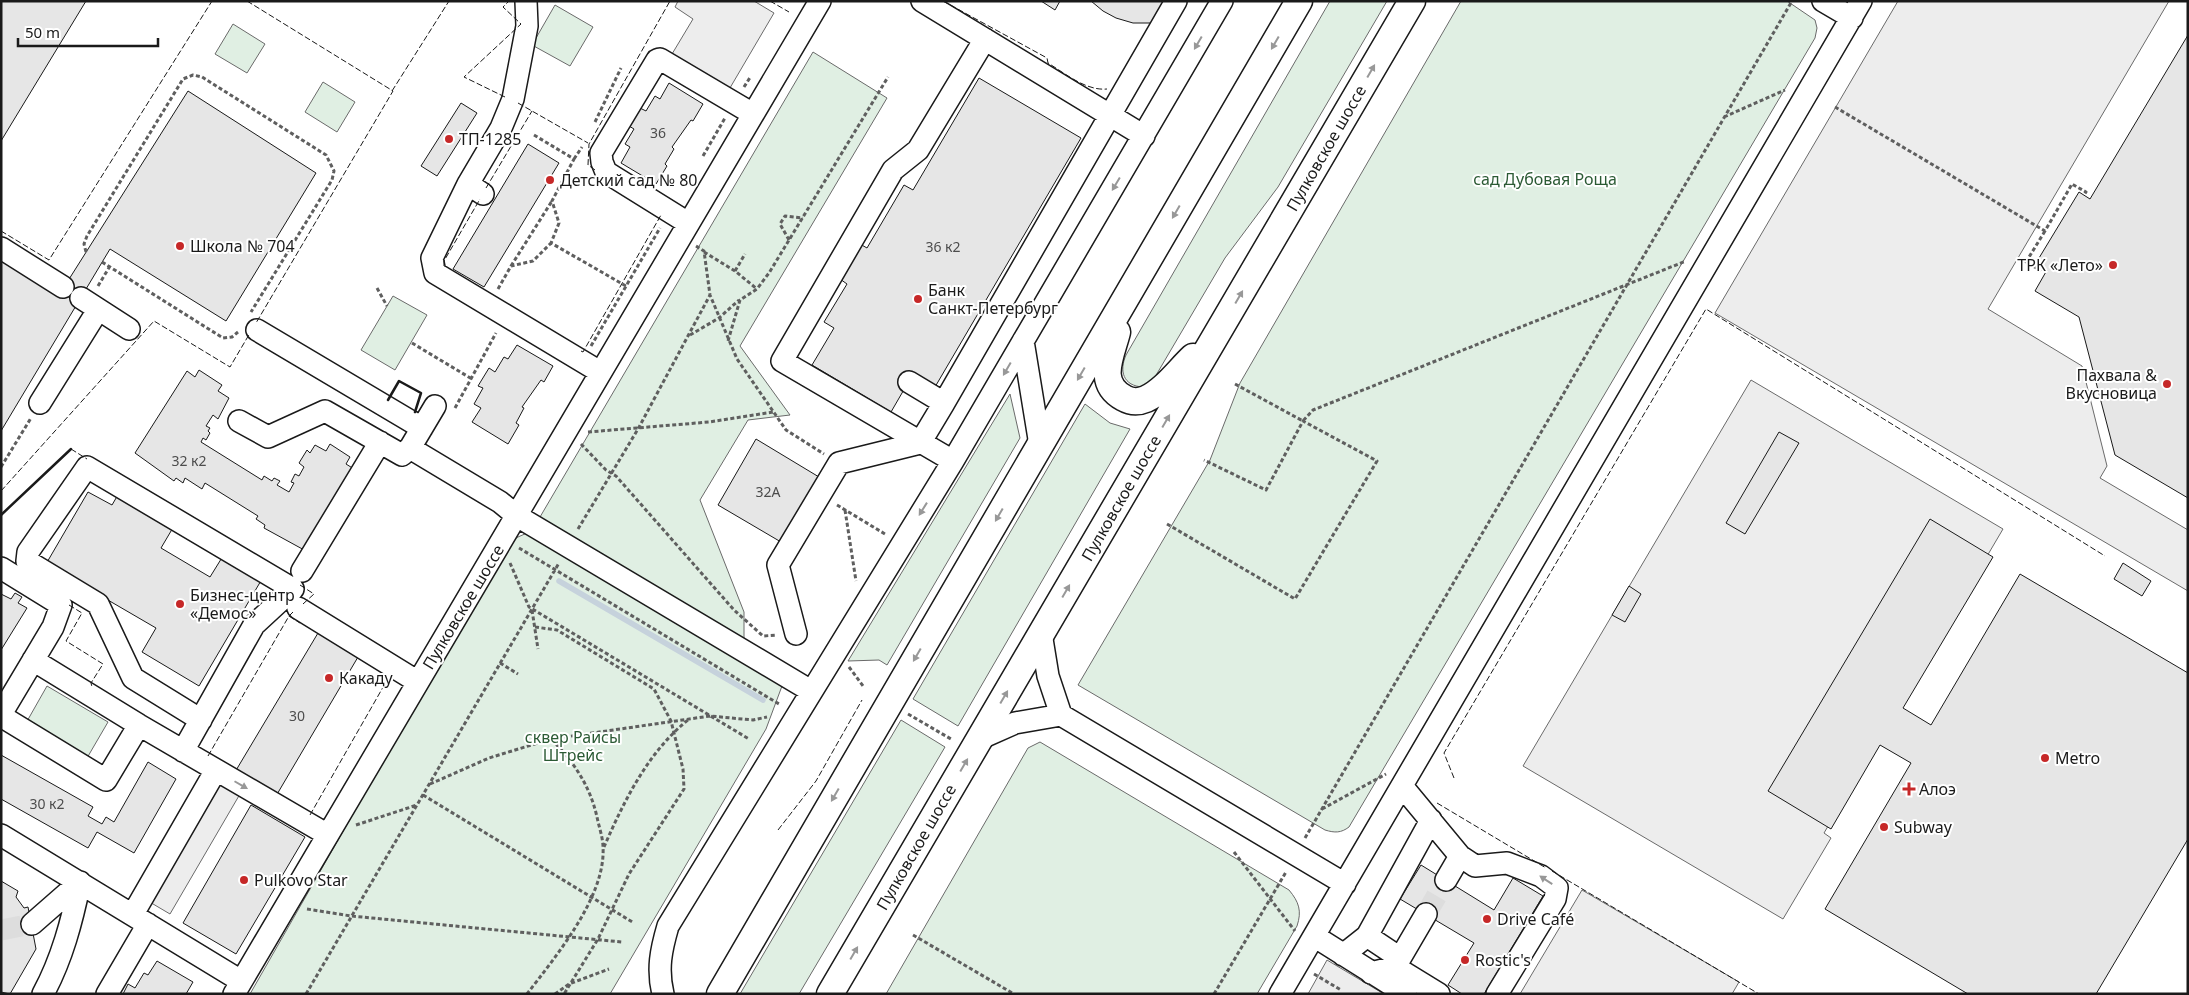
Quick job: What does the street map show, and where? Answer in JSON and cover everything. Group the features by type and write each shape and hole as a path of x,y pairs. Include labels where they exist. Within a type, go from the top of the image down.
{"main road":[{"path":"720,994 1299,1"},
{"name":"Пулковское шоссе","path":"830,994 1412,1"},
{"path":"1124,302 1106,374 1112,389 1128,400 1137,402 1148,398 1214,339"}],"street":[{"path":"526,1 528,26 512,99 475,189 432,258 435,273 600,372"},
{"name":"Пулковское шоссе","path":"238,987 516,516 568,432 600,372 820,1"},
{"path":"922,1 1144,136"},
{"path":"796,634 778,565 839,463 920,443 1176,1"},
{"path":"663,994 660,980 659,954 668,926 952,461 1222,1"},
{"path":"1280,994 1305,935 1345,884 1394,780 1856,9 1823,1"},
{"path":"952,461 782,361 893,170 918,150 985,39"},
{"path":"684,230 606,172 601,153 657,60 668,56 753,114"},
{"path":"1,248 130,329"},
{"path":"40,403 81,298"},
{"path":"249,325 422,428"},
{"path":"1023,341 1040,444"},
{"path":"909,382 944,403"},
{"path":"239,421 268,436 325,411 402,455 410,448 422,428 444,408"},
{"path":"302,571 380,442"},
{"path":"410,448 500,502 516,516 811,691"},
{"path":"183,751 201,720 254,625 293,589 87,468 28,552 27,561 98,604 133,678 201,720"},
{"path":"1,568 61,605 53,627 1,715 106,780 139,725"},
{"path":"298,608 418,682"},
{"path":"1041,633 1048,676 1061,715"},
{"path":"33,660 183,751 329,833"},
{"path":"979,738 1015,723 1061,715 1345,884"},
{"path":"107,994 140,919 216,770"},
{"path":"1394,780 1431,820 1460,856 1475,866 1507,863 1541,876 1557,888 1555,899 1497,994"},
{"path":"1343,955 1367,936 1431,820"},
{"path":"1,835 140,919 238,987"},
{"path":"1446,880 1460,856"},
{"path":"32,924 80,882"},
{"path":"43,994 52,977 71,925 80,882"},
{"path":"1371,973 1397,963 1426,914"},
{"path":"1305,935 1343,955 1406,994"},
{"path":"1367,936 1397,963 1439,994"}],"path":[{"path":"1309,828 1792,1"},
{"path":"592,127 621,68"},
{"path":"86,252 84,244 87,236 183,79 193,75 202,77 326,155 334,171 332,180 249,325 232,337 224,338 102,262"},
{"path":"689,336 719,318 740,300 757,289 790,240 888,77"},
{"path":"1724,118 1788,88"},
{"path":"1835,107 2045,231"},
{"path":"534,135 574,159"},
{"path":"488,305 552,201 574,159 586,142"},
{"path":"2042,267 2040,270 2026,262 2072,184 2086,192 2084,195"},
{"path":"511,266 533,261 551,243 559,223 552,201"},
{"path":"790,240 780,224 785,216 803,218"},
{"path":"662,225 684,230 704,251 735,271 757,289"},
{"path":"551,243 626,286"},
{"path":"704,251 710,295 737,359 786,430 839,463"},
{"path":"735,271 745,254"},
{"path":"1204,460 1266,490 1303,421 1313,410 1687,261"},
{"path":"377,288 387,306"},
{"path":"306,994 638,429 710,295"},
{"path":"728,341 740,300"},
{"path":"412,342 472,379"},
{"path":"444,408 472,379 490,346"},
{"path":"1167,524 1295,599 1377,461 1235,384"},
{"path":"1,467 40,403"},
{"path":"568,432 638,429 709,422 774,412"},
{"path":"568,432 611,473 734,610 763,636 796,634"},
{"path":"834,503 885,534"},
{"path":"845,510 856,582"},
{"path":"503,538 779,704"},
{"path":"503,538 506,552 529,607 749,739"},
{"path":"532,609 538,649"},
{"path":"535,627 557,630 654,689 671,721 683,769 684,789 629,874 598,939 564,994"},
{"path":"500,663 518,674"},
{"path":"905,712 951,739"},
{"path":"429,784 489,758 551,739 710,716 753,720 767,717"},
{"path":"527,994 571,936 591,897 599,877 603,848 623,804 648,764 673,732 688,719"},
{"path":"551,739 572,761 592,796 603,848"},
{"path":"1320,810 1394,780"},
{"path":"424,795 634,923"},
{"path":"329,833 417,805"},
{"path":"1234,852 1270,898 1305,935"},
{"path":"1214,994 1281,880"},
{"path":"300,907 351,916 622,942"},
{"path":"913,935 1014,994"},
{"path":"555,994 569,984 609,969"}],"green space":[{"path":"1330,1 1387,1 1278,187 1225,258 1155,377 1143,387 1131,384 1124,377 1123,372 1126,355"},
{"name":"сад Дубовая Роща","path":"1461,1 1787,1 1815,20 1817,28 1815,38 1349,827 1338,832 1332,832 1325,830 1078,685 1210,460 1240,383"},
{"path":"555,5 593,27 570,66 532,45"},
{"path":"233,24 265,44 247,73 215,54"},
{"path":"813,52 887,98 740,346 790,415 748,420 700,500 744,612 744,639 540,517"},
{"path":"323,82 355,102 337,132 305,112"},
{"path":"393,296 427,315 395,370 361,350"},
{"path":"1010,394 1020,438 887,665 879,660 848,661"},
{"path":"1085,404 1110,423 1130,429 958,726 913,699"},
{"name":"сквер Раисы Штрейс","path":"527,533 782,686 766,729 610,994 250,994 509,541"},
{"path":"47,686 108,722 87,758 26,723"},
{"path":"901,720 945,747 799,994 740,994"},
{"path":"1040,742 1289,890 1299,907 1297,926 1257,994 886,994 1028,748"}],"shaded area":[{"path":"678,1 754,1 774,13 727,93 669,59 693,19 675,7"},
{"path":"1898,1 2169,1 1988,309 2082,366 2107,466 2100,478 2188,530 2188,591 1715,313"},
{"path":"1751,380 2003,529 1824,833 1831,838 1783,919 1523,766"},
{"path":"218,781 240,794 170,914 148,901"},
{"path":"1582,890 1739,982 1732,994 1520,994"},
{"path":"1327,960 1384,994 1308,994"}],"building":[{"path":"1,1 86,1 1,141"},
{"path":"1041,1 1060,1 1055,10"},
{"path":"1091,1 1165,1 1152,23 1133,23 1116,18 1103,11"},
{"name":"ТРК «Лето»","path":"2188,35 2188,498 2115,455 2079,317 2035,291 2047,270 2036,263 2079,192 2090,199"},
{"path":"979,78 1081,138 935,387 913,374 891,412 812,365 834,328 824,322 847,284 840,279 860,244 867,248 904,185 913,190"},
{"path":"669,83 703,104 693,121 691,120 672,147 674,149 665,164 667,166 656,184 621,163 630,147 625,144 634,129 629,126 640,108 646,111 655,96 660,99"},
{"path":"188,91 316,173 226,321 110,249 1,431 1,261 59,295"},
{"name":"ТП-1285","path":"461,103 477,113 437,176 421,166"},
{"path":"528,144 559,163 484,287 453,269"},
{"path":"517,345 553,366 544,382 541,380 522,407 524,408 516,423 519,425 508,444 472,422 481,408 474,404 483,388 478,386 489,368 495,372 504,357 508,359"},
{"path":"199,370 222,385 218,391 229,398 218,419 213,415 206,426 210,428 208,431 210,433 206,440 203,438 201,442 262,480 264,476 272,481 274,478 280,481 277,485 289,492 294,483 291,482 295,474 299,476 304,467 299,463 307,450 310,453 315,445 326,451 330,444 350,457 346,464 354,469 306,551 264,528 265,525 256,519 258,516 205,483 202,489 185,478 183,483 176,478 174,481 135,453 187,371 195,377"},
{"path":"1779,432 1799,443 1745,534 1726,523"},
{"path":"756,439 819,477 781,542 718,505"},
{"name":"Бизнес-центр «Демос»","path":"88,492 112,505 119,493 174,526 161,548 210,577 223,556 262,579 199,686 142,652 156,628 46,564"},
{"name":"Metro","path":"1930,519 1993,557 1903,708 1931,725 2020,574 2188,673 2188,839 2096,994 1968,994 1825,909 1911,763 1880,745 1831,829 1768,791"},
{"path":"2123,563 2151,581 2142,596 2114,579"},
{"path":"1629,586 1641,594 1625,622 1612,615"},
{"path":"15,593 22,597 18,603 27,608 1,650 1,594 11,599"},
{"path":"318,633 358,657 276,796 235,772"},
{"path":"1,755 93,807 88,816 102,824 106,817 114,822 148,762 176,779 134,853 97,832 88,848 1,799"},
{"name":"Pulkovo Star","path":"251,805 305,837 236,954 183,923"},
{"path":"1421,865 1494,910 1513,878 1543,896 1484,994 1462,994 1448,985 1474,943 1400,899"},
{"path":"1,881 18,891 16,897 24,908 28,907 36,949 10,994 1,992"},
{"path":"157,961 193,982 186,994 123,994 128,984 135,988 144,973 148,975"}],"waterway":[{"path":"559,581 763,700"}],"tunnel":[{"path":"1426,914 1446,880"},
{"path":"1,930 32,924"}],"fence":[{"path":"1,231 49,260 212,1"},
{"path":"247,1 393,91 256,323"},
{"path":"392,91 449,1"},
{"path":"505,97 464,77 521,24 503,7 509,1"},
{"path":"595,170 588,165 589,144 670,1"},
{"path":"770,1 789,12"},
{"path":"943,1 1047,58 1048,63 1076,81 1091,87 1107,89"},
{"path":"518,103 588,143"},
{"path":"486,188 532,111"},
{"path":"444,266 444,261 480,199"},
{"path":"581,351 583,352 661,215"},
{"path":"1454,778 1444,753 1706,309 2105,556"},
{"path":"1,491 154,321 230,367 250,333"},
{"path":"71,449 87,459"},
{"path":"300,585 314,594 303,604"},
{"path":"69,605 82,613 66,641 103,664 91,683 92,687"},
{"path":"208,756 293,612"},
{"path":"289,616 300,623"},
{"path":"310,815 390,675"},
{"path":"778,830 816,781 862,700"},
{"path":"1437,803 1546,868"},
{"path":"1552,871 1759,994"}],"wall":[{"path":"388,400 399,381 421,393 415,412"},
{"path":"1,515 71,449"}],"place":[{"name":"ТП-1285","path":"449,139"},
{"name":"Детский сад № 80","path":"550,180"},
{"name":"Школа № 704","path":"180,246"},
{"name":"ТРК «Лето»","path":"2113,265"},
{"name":"Банк Санкт-Петербург","path":"918,299"},
{"name":"Пахвала & Вкусновица","path":"2167,384"},
{"name":"Бизнес-центр «Демос»","path":"180,604"},
{"name":"Какаду","path":"329,678"},
{"name":"Metro","path":"2045,758"},
{"name":"Алоэ","path":"1909,789"},
{"name":"Subway","path":"1884,827"},
{"name":"Pulkovo Star","path":"244,880"},
{"name":"Drive Café","path":"1487,919"},
{"name":"Rostic's","path":"1465,960"}]}
